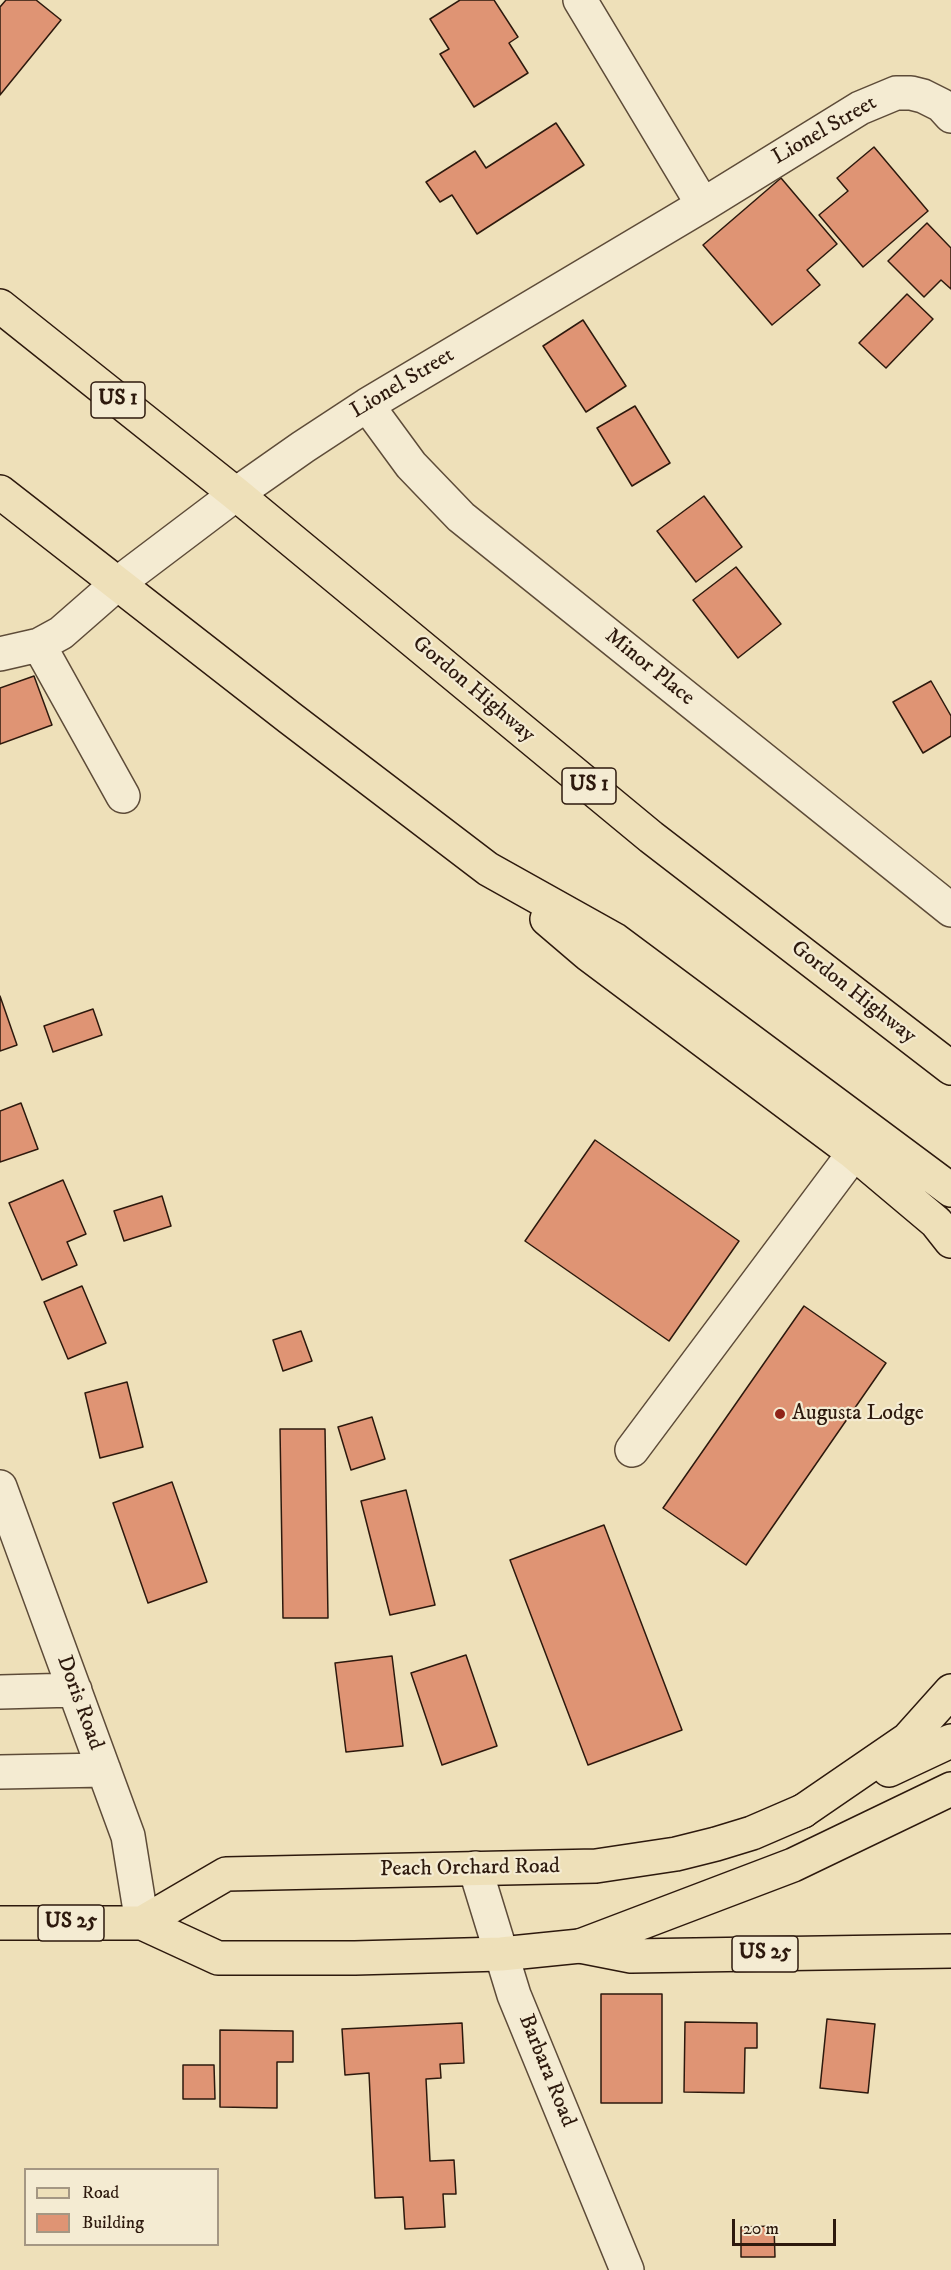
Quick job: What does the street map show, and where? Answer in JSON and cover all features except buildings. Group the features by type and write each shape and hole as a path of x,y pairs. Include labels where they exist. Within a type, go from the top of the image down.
{"main road":[{"name":"Gordon Highway","path":"0,306 236,494 651,837 951,1068"},
{"path":"0,492 488,869 588,954 854,1153 936,1222 951,1241"},
{"path":"488,869 615,940 951,1190"},
{"path":"803,1811 908,1739 951,1691"},
{"path":"803,1811 951,1740"},
{"path":"580,1946 793,1865 951,1788"},
{"name":"Peach Orchard Road","path":"142,1923 226,1874 596,1866 676,1854 752,1833 803,1811"},
{"name":"US 25","path":"0,1923 142,1923 218,1958 355,1958 501,1954 580,1946 631,1956 951,1951"}],"street":[{"path":"580,0 703,205"},
{"name":"Lionel Street","path":"0,654 39,645 61,633 117,584 236,494 367,405 703,205 860,108 896,93 911,93 941,105 951,116"},
{"name":"Minor Place","path":"367,405 411,465 461,517 951,910"},
{"path":"39,645 123,796"},
{"path":"632,1450 854,1153"},
{"name":"Doris Road","path":"0,1487 7,1523 75,1690 128,1836 142,1923"},
{"path":"0,1692 75,1690"},
{"path":"0,1772 104,1770"},
{"name":"Barbara Road","path":"475,1868 514,1995 627,2270"}],"place":[{"name":"Augusta Lodge","path":"780,1414"}]}
